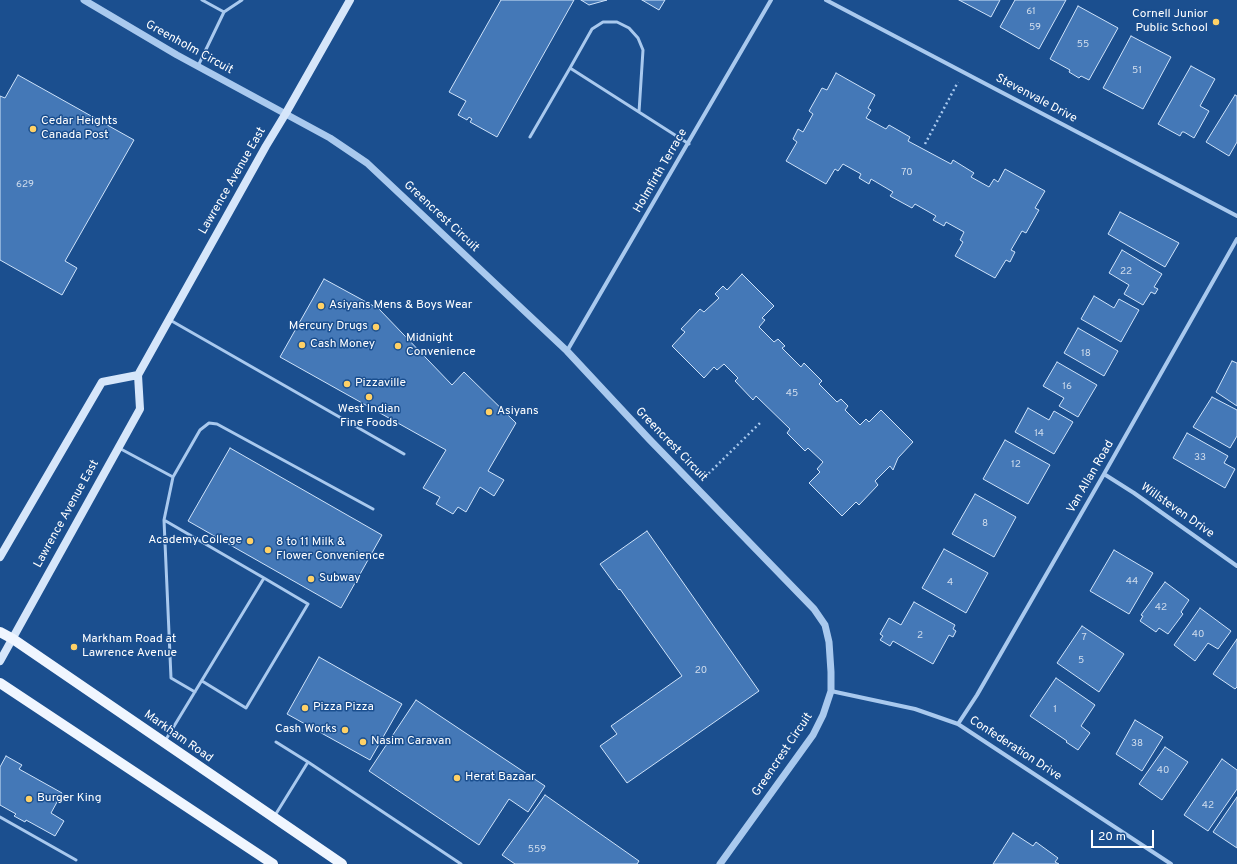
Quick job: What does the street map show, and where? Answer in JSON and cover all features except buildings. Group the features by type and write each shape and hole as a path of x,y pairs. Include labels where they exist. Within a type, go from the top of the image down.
{"main road":[{"name":"Lawrence Avenue East","path":"0,661 140,409 138,375 266,146 350,0"},
{"path":"0,557 102,382 138,375"},
{"name":"Markham Road","path":"0,632 13,639 342,864"},
{"path":"0,683 264,861 273,864"}],"street":[{"name":"Greenholm Circuit","path":"84,0 198,66 286,113"},
{"name":"Holmfirth Terrace","path":"567,351 771,0"},
{"name":"Stevenvale Drive","path":"826,0 1237,216"},
{"name":"Greencrest Circuit","path":"286,113 330,138 367,163 567,351 695,487 814,609 825,625 828,642 831,691 823,715 813,735 720,864"},
{"name":"Van Allan Road","path":"958,724 977,695 1237,239"},
{"name":"Willsteven Drive","path":"1104,474 1134,493 1237,566"},
{"name":"Confederation Drive","path":"831,691 915,709 958,724 1171,864"}],"lane":[{"path":"202,0 224,12"},
{"path":"198,66 224,12 242,0"},
{"path":"530,137 592,29 603,22 617,22 629,28 638,38 643,50 639,112"},
{"path":"570,68 688,144"},
{"path":"169,319 404,454"},
{"path":"195,692 171,678 164,520 173,477 200,430 209,423 217,424 373,508"},
{"path":"118,448 173,477"},
{"path":"164,520 308,604 246,708 202,681"},
{"path":"164,743 264,578"},
{"path":"276,742 461,864"},
{"path":"273,818 308,762"},
{"path":"0,817 76,860"}],"path":[{"path":"925,144 951,93 964,72"},
{"path":"695,487 760,423"}],"place":[{"name":"Cornell Junior Public School","path":"1216,22"},
{"name":"Cedar Heights Canada Post","path":"33,129"},
{"name":"Asiyans Mens & Boys Wear","path":"321,306"},
{"name":"Mercury Drugs","path":"376,327"},
{"name":"Cash Money","path":"302,345"},
{"name":"Midnight Convenience","path":"398,346"},
{"name":"Pizzaville","path":"347,384"},
{"name":"West Indian Fine Foods","path":"369,397"},
{"name":"Asiyans","path":"489,412"},
{"name":"Academy College","path":"250,541"},
{"name":"8 to 11 Milk & Flower Convenience","path":"268,550"},
{"name":"Subway","path":"311,579"},
{"name":"Markham Road at Lawrence Avenue","path":"74,647"},
{"name":"Pizza Pizza","path":"305,708"},
{"name":"Cash Works","path":"345,730"},
{"name":"Nasim Caravan","path":"363,742"},
{"name":"Herat Bazaar","path":"457,778"},
{"name":"Burger King","path":"29,799"}]}
